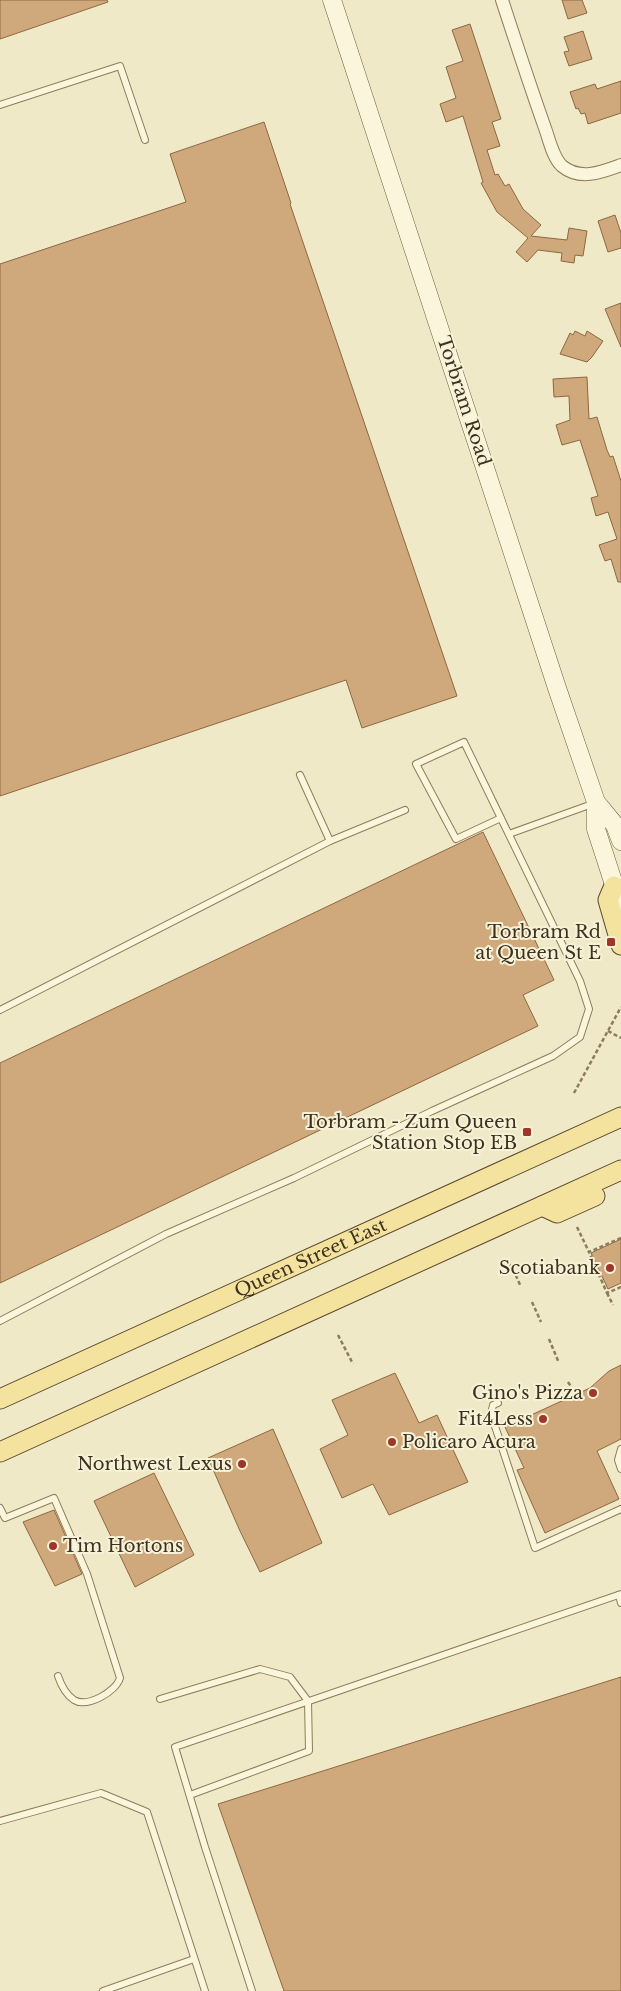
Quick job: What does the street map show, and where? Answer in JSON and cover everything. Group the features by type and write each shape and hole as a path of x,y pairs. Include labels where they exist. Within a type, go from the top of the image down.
{"main road":[{"name":"Torbram Road","path":"332,0 596,802 596,829 621,906"},
{"name":"Torbram Road","path":"596,802 615,825 621,841"},
{"path":"614,886 608,900 621,945"},
{"path":"553,1148 564,1138 621,1109"},
{"name":"Queen Street East","path":"0,1399 621,1117"},
{"path":"0,1452 621,1170"},
{"path":"542,1206 558,1213 621,1184"}],"street":[{"path":"502,0 554,154 562,166 576,173 594,174 621,165"}],"lane":[{"path":"0,105 120,66 145,140"},
{"path":"0,1321 166,1234 294,1178 432,1111 553,1056 580,1037 589,1009 580,981 509,834 464,742 416,764 456,839 501,818"},
{"path":"300,775 330,841"},
{"path":"509,834 596,802"},
{"path":"0,1010 330,841 405,810"},
{"path":"498,1403 494,1405 491,1414 535,1548 621,1509"},
{"path":"621,1449 618,1460 621,1469"},
{"path":"0,1508 5,1518 54,1498 87,1574 120,1678 112,1691 82,1703 74,1700 67,1694 58,1676"},
{"path":"252,1991 175,1747 620,1594 621,1603"},
{"path":"160,1699 260,1668 290,1677 308,1701 309,1751 190,1795"},
{"path":"0,1821 101,1792 147,1812 205,1991"},
{"path":"103,1991 194,1959"}],"path":[{"path":"574,1093 621,1007"},
{"path":"608,1032 621,1038"},
{"path":"577,1227 614,1305"},
{"path":"589,1252 621,1238"},
{"path":"505,1259 513,1269 521,1287"},
{"path":"607,1293 621,1287"},
{"path":"532,1302 541,1322"},
{"path":"338,1335 353,1364"},
{"path":"549,1339 560,1363"},
{"path":"568,1382 572,1388"}],"building":[{"path":"0,0 107,0 108,2 0,39"},
{"path":"562,0 582,0 587,13 568,19"},
{"path":"470,24 501,119 492,122 500,146 487,150 495,175 498,174 505,186 509,184 523,209 541,225 531,236 567,240 569,228 587,231 583,256 575,255 574,263 561,261 562,253 538,250 527,262 516,252 528,238 497,212 481,183 483,182 463,116 446,122 440,104 456,98 446,67 463,61 452,30"},
{"path":"583,31 592,59 569,66 564,52 569,51 564,37"},
{"path":"621,81 621,113 588,124 585,113 581,114 578,108 576,109 570,92 595,84 597,89"},
{"path":"264,122 457,696 362,728 346,680 0,796 0,264 186,202 170,154"},
{"path":"615,215 621,233 621,248 608,252 598,221"},
{"path":"621,303 621,347 605,309"},
{"path":"575,331 585,336 587,331 603,341 587,362 560,354 570,333 573,335"},
{"path":"587,377 589,419 597,417 607,450 610,457 613,456 621,481 621,582 618,582 611,559 605,561 599,545 617,539 608,512 596,516 591,498 598,496 580,440 562,445 556,425 570,420 569,396 554,397 553,379"},
{"path":"483,832 554,980 523,995 538,1026 0,1283 0,1063"},
{"name":"Scotiabank","path":"621,1239 621,1283 608,1289 591,1253"},
{"path":"621,1365 621,1439 597,1451 619,1499 545,1533 517,1470 524,1468 505,1427 590,1388 609,1371"},
{"name":"Policaro Acura","path":"395,1373 419,1423 437,1415 468,1482 389,1515 373,1484 342,1498 320,1449 348,1435 332,1400"},
{"path":"273,1429 322,1543 260,1572 208,1458"},
{"path":"154,1473 194,1555 135,1587 94,1501"},
{"path":"54,1510 82,1574 55,1586 23,1522"},
{"path":"621,1677 621,1991 284,1991 218,1804"}],"place":[{"name":"Torbram Rd at Queen St E","path":"611,942"},
{"name":"Torbram - Zum Queen Station Stop EB","path":"527,1132"},
{"name":"Scotiabank","path":"610,1268"},
{"name":"Gino's Pizza","path":"593,1393"},
{"name":"Fit4Less","path":"543,1419"},
{"name":"Policaro Acura","path":"392,1442"},
{"name":"Northwest Lexus","path":"242,1464"},
{"name":"Tim Hortons","path":"53,1546"}]}
